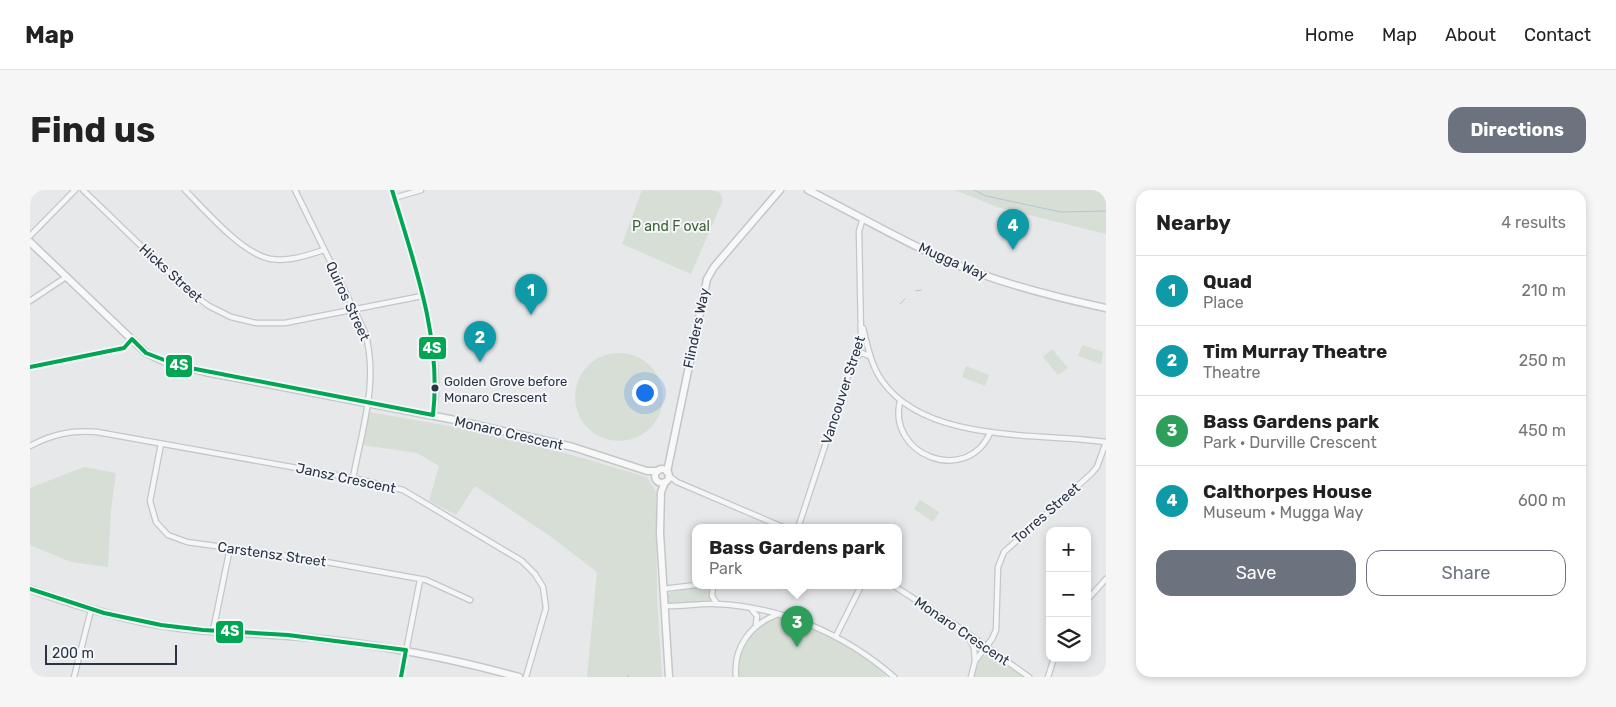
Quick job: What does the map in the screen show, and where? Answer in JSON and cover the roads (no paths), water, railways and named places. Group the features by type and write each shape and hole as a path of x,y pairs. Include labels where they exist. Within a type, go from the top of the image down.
{"street":[{"path":"30,236 75,190"},
{"name":"Hicks Street","path":"83,190 187,290 219,313 242,321 270,325 295,322 422,296"},
{"path":"185,190 246,248 259,254 271,259 287,259 324,250"},
{"name":"Quiros Street","path":"295,190 366,332 371,354 372,374 353,478"},
{"path":"392,190 422,296 433,358 436,389 433,415"},
{"path":"394,198 421,190"},
{"name":"Flinders Way","path":"770,202 776,190"},
{"name":"Flinders Way","path":"668,677 662,589 662,476 671,445 707,279 714,267 780,190"},
{"name":"Mugga Way","path":"808,190 938,257 996,280 1047,295 1106,308"},
{"name":"Vancouver Street","path":"799,524 862,326 859,231 863,218"},
{"name":"Monaro Crescent","path":"30,242 146,353 180,366 433,415 573,448 662,476 776,524"},
{"path":"30,301 66,277"},
{"path":"862,326 869,356 882,381 900,401 922,413 968,430 1106,442"},
{"path":"30,367 124,348 132,339"},
{"path":"853,358 860,354 869,356"},
{"path":"900,401 898,411 903,433 916,449 932,459 944,461 969,456 986,442 990,433"},
{"name":"Jansz Crescent","path":"30,446 57,434 80,431 353,478 410,494 522,561 535,574 543,587 546,608 526,677"},
{"name":"Torres Street","path":"975,661 987,646 996,630 998,568 1004,552 1091,474 1097,467 1106,442"},
{"name":"Carstensz Street","path":"161,444 151,491 152,512 156,522 168,535 176,539 304,558 420,580 470,600"},
{"path":"213,631 230,548"},
{"path":"1091,596 1106,579"},
{"path":"401,677 420,580"},
{"path":"662,589 692,585"},
{"path":"30,589 91,610 161,625 213,631 312,638 406,650 519,677"},
{"path":"713,589 712,596 717,604"},
{"path":"836,636 860,589"},
{"name":"Monaro Crescent","path":"899,589 987,646 1029,677"},
{"path":"663,606 717,604 748,607 778,614 836,636 894,677"},
{"path":"748,607 755,612 756,624"},
{"path":"74,677 91,610"},
{"path":"736,677 735,665 742,643 756,624 778,614"},
{"path":"966,632 974,648 975,661 971,677"},
{"path":"1048,677 1053,662"},
{"path":"886,670 889,677"}],"waterway":[{"path":"974,190 986,196 1061,212 1106,211"},
{"path":"916,291 921,290"},
{"path":"900,304 905,299"}],"place":[{"name":"Calthorpes House","path":"1013,250"},
{"name":"Quad","path":"531,315"},
{"name":"Tim Murray Theatre","path":"480,362"},
{"name":"Golden Grove before Monaro Crescent","path":"435,388"},
{"name":"Bass Gardens park","path":"797,647"}],"park label":[{"name":"P and F oval","path":"671,226"}]}
